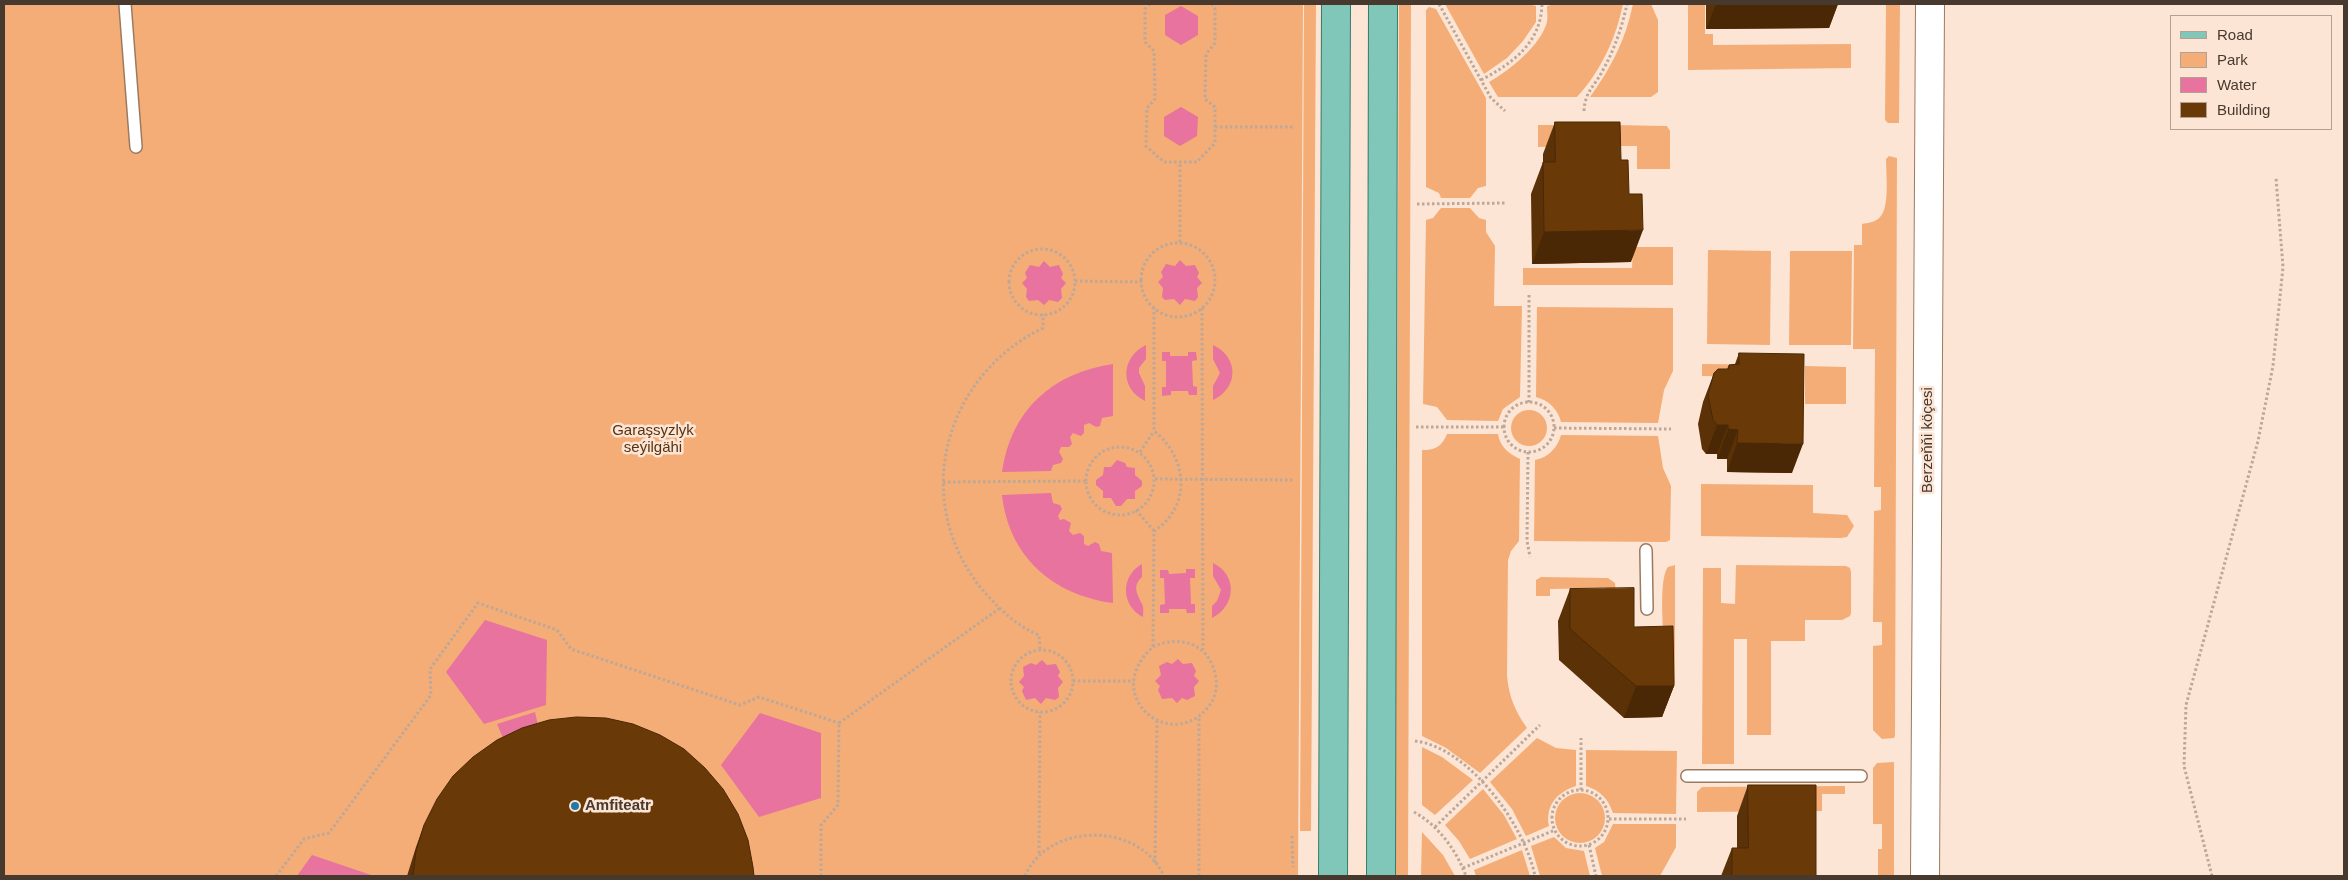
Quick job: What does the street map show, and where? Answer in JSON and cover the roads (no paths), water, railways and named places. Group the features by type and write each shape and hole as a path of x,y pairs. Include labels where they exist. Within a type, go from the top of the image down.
{"main road":[{"path":"1333,876 1336,4"},
{"path":"1380,876 1383,4"}],"street":[{"name":"Berzeňňi köçesi","path":"1925,876 1930,4"}],"lane":[{"path":"125,4 136,147"},
{"path":"1646,550 1647,609"},
{"path":"1687,776 1861,776"}],"water":[{"path":"1181,6 1198,16 1198,35 1181,45 1165,35 1165,15"},
{"path":"1181,107 1198,117 1197,136 1180,146 1164,136 1164,117"},
{"path":"1180,260 1186,266 1195,265 1199,273 1197,277 1202,283 1197,288 1198,297 1195,301 1185,299 1180,305 1174,299 1165,300 1162,297 1163,288 1158,282 1163,277 1161,272 1166,264 1175,266"},
{"path":"1044,261 1050,267 1059,265 1063,274 1061,278 1066,283 1061,289 1062,298 1058,302 1049,300 1044,305 1038,300 1029,301 1026,297 1027,289 1022,283 1027,278 1025,273 1030,265 1039,267"},
{"path":"1146,345 1146,359 1139,368 1139,373 1145,386 1145,401 1131,388 1127,381 1126,373 1132,357"},
{"path":"1213,345 1222,350 1228,357 1232,372 1228,388 1222,395 1213,400 1213,386 1220,373 1213,359"},
{"path":"1162,352 1170,352 1170,356 1188,356 1188,352 1196,352 1197,360 1192,361 1193,386 1197,387 1197,395 1189,395 1188,391 1171,391 1171,395 1162,396 1162,387 1166,387 1166,361 1162,361"},
{"path":"1113,364 1113,416 1102,418 1100,426 1096,427 1089,423 1084,425 1084,433 1081,436 1073,433 1070,437 1072,444 1069,447 1061,447 1059,452 1063,459 1061,463 1053,465 1051,471 1002,472 1007,450 1015,430 1025,413 1038,398 1053,386 1071,376"},
{"path":"1117,460 1125,463 1127,467 1135,468 1135,475 1142,481 1142,486 1135,491 1135,499 1127,499 1121,506 1116,506 1111,498 1103,498 1103,491 1096,485 1096,480 1103,475 1104,467 1111,467"},
{"path":"1051,493 1053,503 1060,505 1062,509 1058,516 1060,520 1064,519 1071,523 1069,531 1073,535 1080,533 1084,536 1084,544 1088,546 1095,542 1099,544 1101,551 1112,553 1113,603 1091,599 1053,582 1024,554 1014,537 1006,517 1002,495"},
{"path":"1213,563 1227,575 1231,590 1226,606 1212,618 1212,606 1217,601 1221,590 1213,576"},
{"path":"1142,564 1142,577 1136,587 1143,607 1143,617 1130,606 1126,591 1130,576"},
{"path":"1186,569 1195,569 1195,578 1190,578 1191,604 1195,604 1195,613 1187,613 1186,609 1169,609 1169,613 1160,613 1160,605 1165,604 1164,578 1160,578 1160,570 1168,570 1169,574 1186,573"},
{"path":"485,620 547,640 546,705 484,724 446,672"},
{"path":"1178,659 1183,664 1192,663 1196,671 1194,676 1199,681 1194,687 1195,696 1187,700 1182,698 1177,703 1172,698 1162,699 1158,690 1160,686 1155,681 1161,675 1159,666 1167,662 1172,664"},
{"path":"1042,660 1047,665 1056,664 1060,672 1058,676 1063,682 1058,688 1059,697 1055,700 1046,698 1041,704 1035,698 1026,700 1022,691 1024,687 1019,682 1024,676 1023,667 1031,663 1036,665"},
{"path":"535,712 553,792 529,799 497,724"},
{"path":"760,713 821,733 821,798 759,817 721,765"},
{"path":"312,855 374,876 297,876"}],"place":[{"name":"Amfiteatr","path":"575,806"}],"park label":[{"name":"Garaşsyzlyk seýilgähi","path":"653,440"}]}
